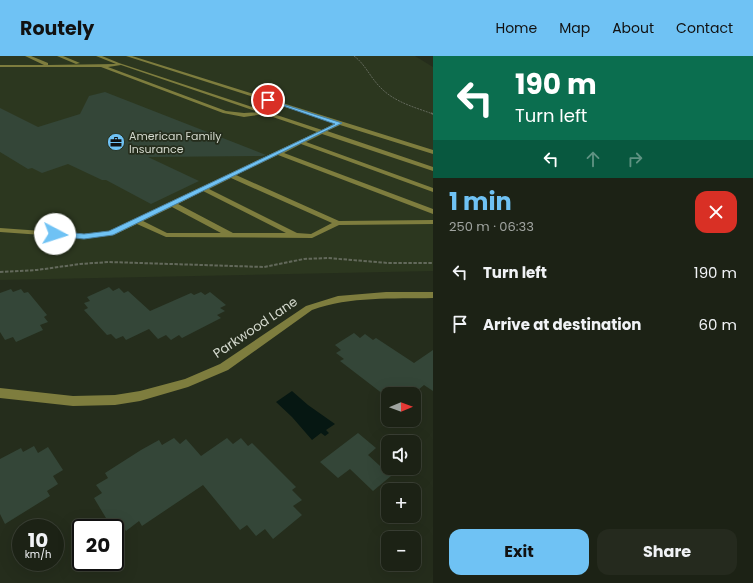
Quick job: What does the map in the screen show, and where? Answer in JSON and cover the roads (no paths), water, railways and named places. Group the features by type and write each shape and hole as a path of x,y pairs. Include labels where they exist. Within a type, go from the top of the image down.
{"street":[{"path":"27,56 51,66"},
{"path":"59,56 84,66"},
{"path":"98,56 433,169"},
{"path":"128,56 433,152"},
{"path":"0,66 98,66 120,64 139,59"},
{"path":"98,66 234,115 264,112"},
{"path":"0,230 84,236 98,236 111,233 340,123"},
{"path":"301,142 433,190"},
{"path":"279,153 433,212"},
{"path":"232,176 338,223 433,222"},
{"path":"204,189 297,236"},
{"path":"173,204 232,236"},
{"path":"138,221 166,235 232,236 312,236 338,223"},
{"name":"Parkwood Lane","path":"0,393 73,401 115,400 140,396 188,383 224,367 309,308 318,304 348,298 433,295"}],"place":[{"name":"American Family Insurance","path":"116,142"}]}
